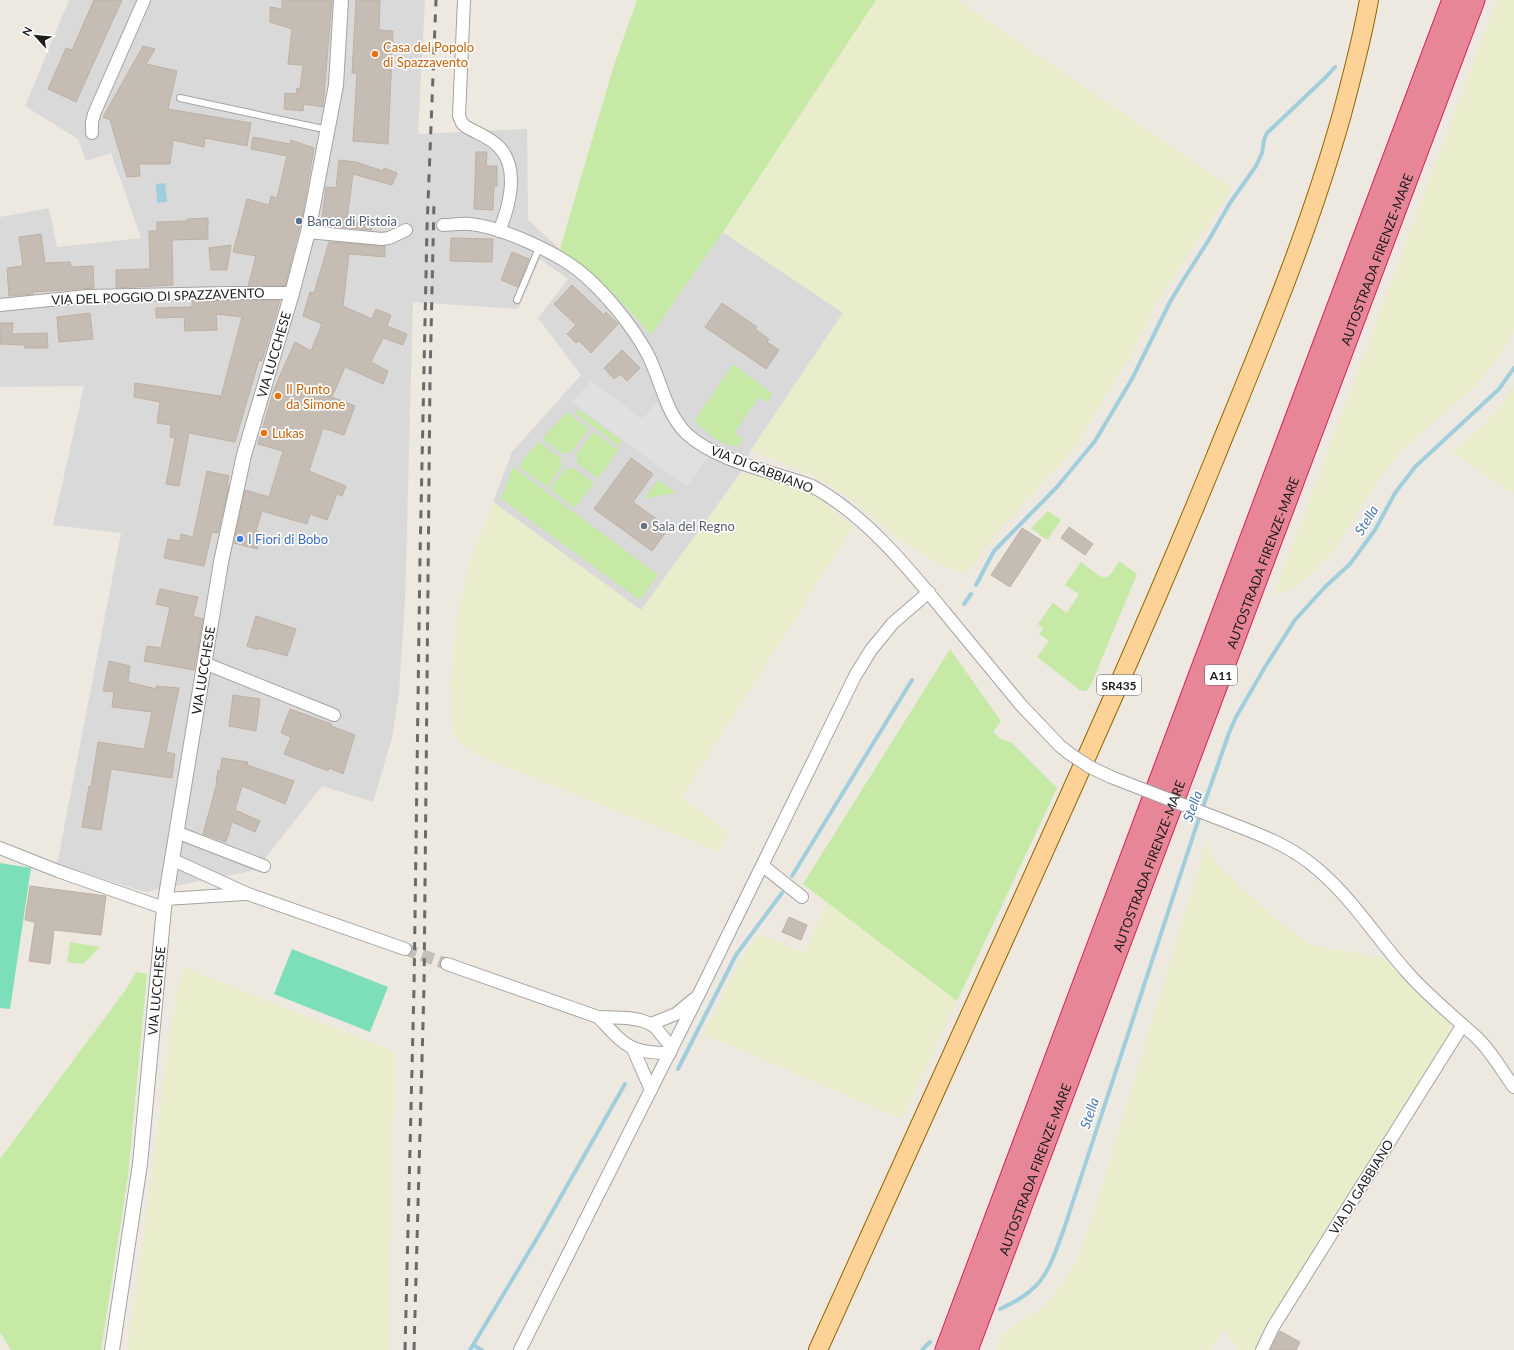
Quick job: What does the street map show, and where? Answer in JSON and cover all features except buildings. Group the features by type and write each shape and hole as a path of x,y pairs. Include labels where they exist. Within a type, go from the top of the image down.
{"highway":[{"name":"AUTOSTRADA FIRENZE-MARE","path":"946,1350 1453,0"},
{"name":"AUTOSTRADA FIRENZE-MARE","path":"967,1350 1474,0"}],"main road":[{"name":"SR435","path":"818,1350 1126,671 1185,532 1263,339 1319,191 1348,94 1364,27 1368,0"}],"street":[{"path":"92,133 94,114 144,0"},
{"name":"VIA LUCCHESE","path":"112,1350 140,1164 165,903 171,859 225,538 242,463 292,293 308,232 336,85 341,0"},
{"path":"464,0 460,116 462,123 465,126 492,141 500,147 506,156 510,171 510,195 507,212 499,231"},
{"name":"VIA DI GABBIANO","path":"443,225 471,224 499,231 523,240 578,270 625,318 647,353 673,414 687,434 704,447 726,457 797,481 824,493 862,523 929,592 1021,705 1060,746 1070,754 1090,767 1111,777 1235,824 1279,844 1310,863 1325,875 1352,903 1407,972 1462,1026 1273,1327 1262,1350"},
{"path":"308,232 382,239 406,230"},
{"name":"VIA DEL POGGIO DI SPAZZAVENTO","path":"0,305 88,296 227,292 292,293"},
{"path":"520,1350 699,994 855,676 864,660 893,623 929,592"},
{"path":"204,663 334,715"},
{"path":"176,832 264,866"},
{"path":"0,848 58,872 165,903 248,894"},
{"path":"171,859 248,894 405,949"},
{"path":"762,866 802,897"},
{"path":"447,964 598,1017 628,1018 651,1024 661,1033 671,1050"},
{"path":"651,1024 676,1014 699,994"},
{"path":"598,1017 623,1042 633,1049 646,1053 671,1050"},
{"path":"1462,1026 1476,1037 1490,1053 1514,1087"},
{"path":"633,1049 651,1090"}],"lane":[{"path":"180,98 328,130"},
{"path":"517,300 539,248"}],"shaded area":[{"path":"69,0 425,0 418,134 527,129 528,220 560,249 599,278 651,335 723,232 843,313 751,450 740,474 641,611 493,502 512,452 581,375 538,318 568,279 540,259 518,309 413,302 405,601 399,693 392,738 373,802 322,786 256,870 145,892 57,864 121,533 53,525 84,386 0,387 0,217 49,208 57,247 141,238 111,153 86,161 78,139 25,106"},
{"path":"591,381 643,419 656,401 677,435 708,458 687,487 572,402"}],"green space":[{"path":"637,0 876,0 723,232 651,335 597,278 560,249 614,65"},
{"path":"876,0 958,0 1232,188 1161,296 1136,346 1082,436 1066,458 1002,527 969,572 953,570 932,560 899,539 849,498 816,477 751,450 843,313 723,232"},
{"path":"1497,0 1514,0 1514,330 1499,357 1475,386 1407,446 1381,475 1335,549 1326,559 1301,583 1290,590 1274,595"},
{"path":"733,364 773,394 767,402 759,397 734,433 743,439 738,446 727,445 721,442 703,429 695,420"},
{"path":"1514,386 1514,495 1452,452 1496,412"},
{"path":"578,409 622,441 619,446 575,413"},
{"path":"567,412 589,429 571,452 563,454 542,439"},
{"path":"593,432 619,450 598,478 578,464 576,455"},
{"path":"539,442 560,458 562,466 547,487 519,467 525,457"},
{"path":"513,467 658,575 640,600 501,499"},
{"path":"574,468 594,483 575,508 550,489 565,469"},
{"path":"740,474 768,476 797,486 820,499 853,527 682,797 728,832 718,851 493,762 470,750 461,743 452,730 451,680 455,633 470,563 493,502 641,610"},
{"path":"658,480 675,493 646,498 646,496"},
{"path":"1048,511 1061,520 1047,540 1031,528"},
{"path":"1119,561 1137,574 1090,687 1086,691 1081,691 1037,657 1049,641 1039,634 1043,629 1038,624 1053,603 1067,613 1079,594 1065,585 1081,562 1098,575 1105,578 1111,574"},
{"path":"950,649 1001,721 993,732 1001,739 1012,743 1057,788 957,1001 803,884"},
{"path":"1207,840 1215,863 1259,904 1308,944 1384,958 1447,1019 1450,1037 1254,1350 1238,1350 1225,1330 1210,1350 996,1350 1001,1338 1015,1324 1041,1310 1062,1285 1076,1262 1092,1219"},
{"path":"0,863 31,868 10,1009 0,1008"},
{"path":"828,902 957,1001 902,1119 704,1034 740,960 759,934 804,952"},
{"path":"70,942 100,947 83,964 67,962"},
{"path":"292,949 388,987 370,1032 274,994"},
{"path":"183,967 395,1052 388,1350 127,1350 144,1235 170,1030"},
{"path":"136,972 147,974 128,1176 101,1350 11,1350 0,1332 0,1159 127,988"}],"water":[{"path":"165,183 167,202 157,203 156,184"}],"waterway":[{"path":"976,585 994,551 1057,487 1095,441 1132,379 1170,302 1230,203 1256,166 1262,153 1264,140 1267,133 1335,67"},
{"name":"Stella","path":"1000,1309 1015,1302 1036,1286 1043,1277 1054,1256 1196,827 1236,717 1265,667 1295,620 1325,587 1350,564 1375,530 1395,493 1415,467 1499,389 1514,368"},
{"path":"964,604 971,594"},
{"path":"792,876 912,680"},
{"path":"678,1069 736,955 782,893"},
{"path":"470,1350 539,1235 625,1084"},
{"name":"Stella","path":"922,1350 930,1342"},
{"path":"473,1345 482,1350"}],"tunnel":[{"path":"405,949 447,964"}],"railway":[{"path":"405,1350 414,988 420,557 427,228 436,0"},
{"path":"414,1350 424,987 430,379 434,202"}],"place":[{"name":"Casa del Popolo di Spazzavento","path":"375,54"},
{"name":"Banca di Pistoia","path":"299,221"},
{"name":"Il Punto da Simone","path":"278,396"},
{"name":"Lukas","path":"264,433"},
{"name":"Sala del Regno","path":"644,526"},
{"name":"I Fiori di Bobo","path":"240,539"}]}
